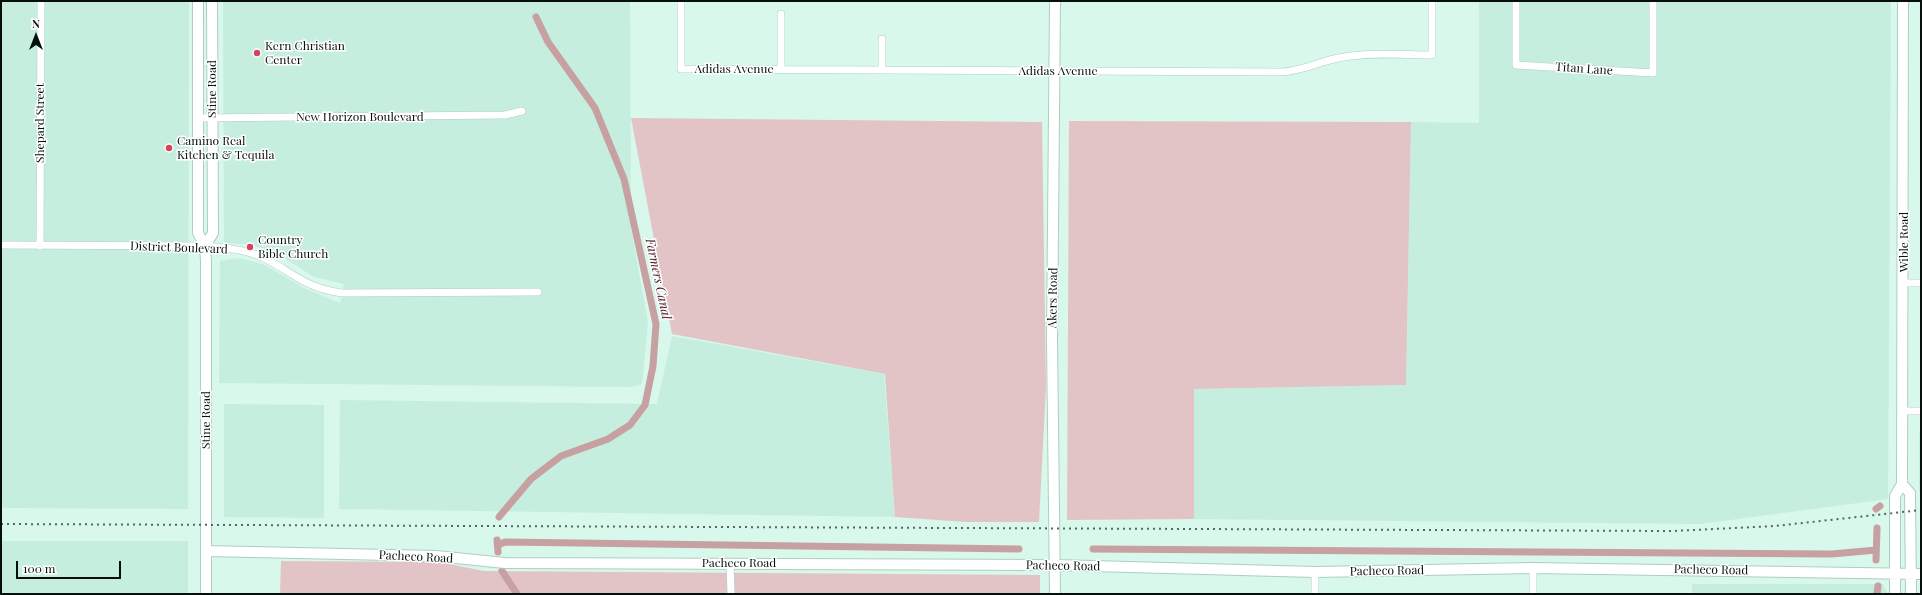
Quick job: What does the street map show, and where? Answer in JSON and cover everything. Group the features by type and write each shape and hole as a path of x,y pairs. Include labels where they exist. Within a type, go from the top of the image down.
{"street":[{"name":"Shepard Street","path":"40,1 40,246"},
{"name":"Stine Road","path":"198,1 198,233 205,246 206,261 206,594"},
{"path":"204,1 205,11 212,15"},
{"name":"Stine Road","path":"205,246 213,233 212,1"},
{"name":"Adidas Avenue","path":"681,1 681,69 1281,72 1308,68 1330,60 1354,55 1432,56 1432,1"},
{"name":"Akers Road","path":"1055,1 1052,340 1055,594"},
{"name":"Titan Lane","path":"1516,1 1516,65 1653,74 1653,1"},
{"name":"Wible Road","path":"1895,594 1895,496 1902,484 1904,411 1903,1"},
{"path":"781,14 781,69"},
{"path":"882,39 882,70"},
{"name":"New Horizon Boulevard","path":"197,118 505,115 522,111"},
{"name":"District Boulevard","path":"1,245 205,246 253,253 302,281 329,291 342,293 538,292"},
{"path":"1904,283 1921,283"},
{"path":"1904,411 1921,411"},
{"name":"Wible Road","path":"1902,484 1910,493 1916,574 1911,594"},
{"name":"Pacheco Road","path":"206,551 436,556 505,563 1055,565 1315,572 1533,568 1916,574"},
{"path":"730,563 731,594"},
{"path":"1533,568 1533,594"},
{"path":"1315,572 1315,594"}],"shaded area":[{"path":"1,1 189,1 188,509 1,508"},
{"path":"223,1 630,1 631,228 648,322 642,384 631,387 219,383 220,261 238,258 263,264 306,289 340,303 344,284 314,277 283,257 265,249 245,244 224,243"},
{"path":"1479,1 1891,1 1888,499 1700,524 1194,519 1194,389 1406,385 1411,122 1479,123"},
{"path":"631,118 1042,122 1046,387 1039,522 966,522 895,517 885,374 672,334"},
{"path":"1069,121 1411,122 1406,385 1194,389 1194,519 1067,520"},
{"path":"672,336 884,374 895,517 339,509 340,400 657,404"},
{"path":"224,404 324,405 324,518 224,517"},
{"path":"1921,430 1921,492 1919,492 1919,433"},
{"path":"1,541 188,541 188,594 1,594"},
{"path":"281,561 439,562 484,571 1040,575 1040,594 280,594"},
{"path":"1692,584 1883,584 1888,594 1692,594"}],"waterway":[{"name":"Farmers Canal","path":"499,517 531,479 561,456 608,439 630,425 645,405 653,366 656,324 624,179 595,108 548,42 536,17"},
{"path":"1876,509 1880,506"},
{"path":"1876,560 1877,528"},
{"name":"Farmers Canal","path":"497,540 498,552"},
{"path":"498,545 505,542 1019,549"},
{"path":"1093,549 1832,554 1876,550"},
{"name":"Farmers Canal","path":"502,571 517,594"},
{"path":"1877,594 1878,586"}],"railway":[{"path":"1,524 1673,531 1775,526 1921,510"}],"place":[{"name":"Kern Christian Center","path":"257,53"},
{"name":"Camino Real Kitchen & Tequila","path":"169,148"},
{"name":"Country Bible Church","path":"250,247"}]}
